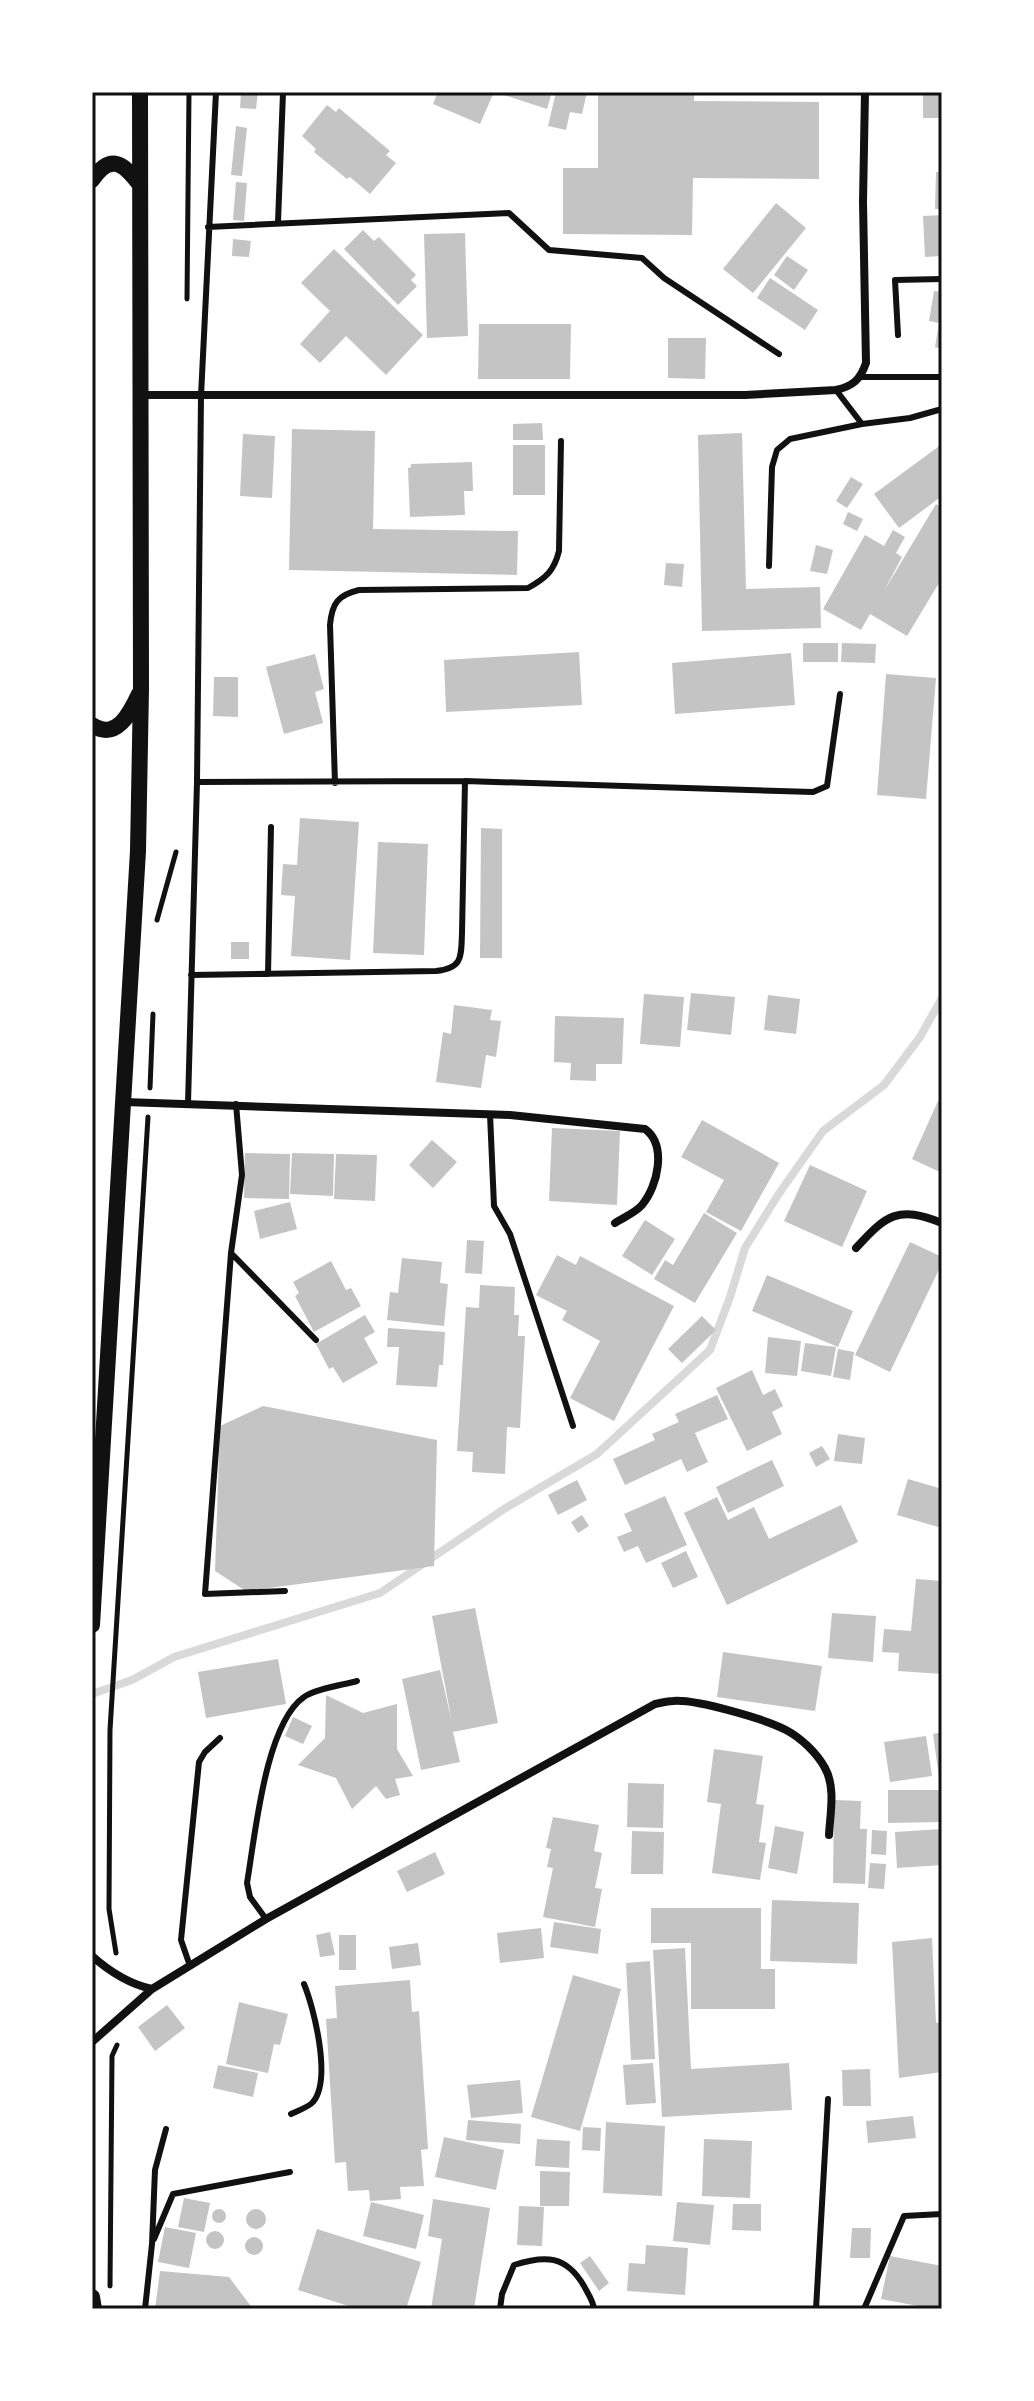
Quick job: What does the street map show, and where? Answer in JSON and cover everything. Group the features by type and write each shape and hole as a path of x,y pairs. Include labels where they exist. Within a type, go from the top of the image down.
{"main road":[{"path":"92,1625 138,851 141,689 140,92"},
{"path":"92,180 104,166 117,164 128,168 140,185"},
{"path":"92,725 99,730 111,730 120,725 127,718 141,689"},
{"path":"92,2297 94,2309"}],"street":[{"path":"140,395 745,395 850,387 861,377 866,363 863,202 865,92"},
{"path":"124,1102 490,1114 645,1129 657,1143 656,1180 639,1208 615,1223"},
{"path":"856,1248 879,1223 900,1214 922,1215 942,1223"},
{"path":"92,2042 152,1989 266,1919 655,1704 675,1700 695,1703 770,1723 789,1732 825,1767 831,1784 829,1835"},
{"path":"92,1956 107,1969 136,1985 152,1989"}],"lane":[{"path":"188,1103 197,782 201,396 216,92"},
{"path":"278,222 283,93"},
{"path":"208,227 509,213 549,250 642,258 664,278 779,354"},
{"path":"898,335 895,280 942,279"},
{"path":"861,377 942,377"},
{"path":"836,390 862,424"},
{"path":"769,566 772,467 777,450 790,439 910,418 942,409"},
{"path":"335,783 332,607 341,594 359,590 528,588 545,579 554,568 559,551 561,441"},
{"path":"197,782 465,781 813,792 827,786 840,694"},
{"path":"191,975 436,971 449,970 457,965 462,943 465,781"},
{"path":"268,974 271,827"},
{"path":"236,1104 242,1175 231,1253 205,1594 285,1591"},
{"path":"490,1114 494,1206 510,1234 573,1426"},
{"path":"231,1253 316,1340"},
{"path":"266,1919 250,1897 247,1883 275,1736 304,1696 357,1681"},
{"path":"190,1966 181,1940 199,1762 220,1738"},
{"path":"291,2114 313,2102 320,2085 321,2047 312,2003 304,1984"},
{"path":"816,2309 828,2099"},
{"path":"145,2309 155,2170 166,2129"},
{"path":"152,2244 173,2194 290,2172"},
{"path":"864,2309 904,2216 942,2214"},
{"path":"500,2309 502,2294 514,2265 534,2259 557,2259 577,2275 594,2309"}],"path":[{"path":"187,300 189,92"},
{"path":"156,923 180,840"},
{"path":"112,1697 153,1013"}],"building":[{"path":"241,92 258,92 256,109 240,108"},
{"path":"438,92 494,92 480,124 433,104"},
{"path":"495,92 552,92 547,109"},
{"path":"556,92 587,92 582,114 570,112 566,130 548,126"},
{"path":"598,92 694,92 694,101 819,102 819,179 693,178 692,235 563,234 563,168 598,168"},
{"path":"923,92 942,92 942,118 923,118"},
{"path":"327,105 336,112 339,108 390,151 386,155 396,163 370,194 314,152 316,149 302,136"},
{"path":"236,126 247,128 242,176 231,175"},
{"path":"936,172 942,172 942,209 935,209"},
{"path":"236,182 247,183 244,221 233,220"},
{"path":"776,203 806,228 753,293 723,269"},
{"path":"942,215 942,256 925,257 923,216"},
{"path":"363,230 374,241 379,237 416,275 411,280 417,286 398,305 344,249"},
{"path":"465,233 468,336 427,338 424,234"},
{"path":"233,239 251,241 249,257 232,256"},
{"path":"334,249 423,335 386,375 346,336 320,363 300,344 330,311 301,283"},
{"path":"787,256 808,270 794,290 774,275"},
{"path":"770,278 818,310 805,330 757,298"},
{"path":"934,291 942,292 942,349 935,347 939,323 929,321"},
{"path":"479,324 571,324 570,379 478,379"},
{"path":"668,338 706,338 705,379 668,378"},
{"path":"542,423 543,440 513,440 513,424"},
{"path":"292,429 375,431 373,529 518,531 517,575 289,570"},
{"path":"742,433 746,589 820,587 821,628 702,631 698,435"},
{"path":"243,434 275,436 272,498 240,496"},
{"path":"942,444 942,496 899,528 874,494"},
{"path":"513,445 545,445 545,495 513,495"},
{"path":"472,462 473,491 464,491 465,515 410,517 408,468 411,464"},
{"path":"851,477 863,484 847,508 836,501"},
{"path":"936,504 942,508 942,578 907,636 870,614 861,630 823,609 865,535 884,546 893,530 905,537 896,553 902,557 884,591"},
{"path":"848,512 863,519 857,531 843,524"},
{"path":"816,545 833,550 827,574 810,571"},
{"path":"666,563 684,564 682,587 664,585"},
{"path":"803,643 838,643 838,662 803,662"},
{"path":"842,643 876,644 875,663 841,662"},
{"path":"579,652 582,705 446,712 444,660"},
{"path":"791,653 795,705 675,714 672,663"},
{"path":"315,654 324,689 315,692 323,723 284,734 266,667"},
{"path":"886,674 936,678 926,799 877,795"},
{"path":"214,677 238,677 238,717 213,716"},
{"path":"300,818 359,822 350,960 291,956 295,896 281,895 283,864 297,865"},
{"path":"481,828 502,829 502,958 480,958"},
{"path":"378,842 428,844 424,955 373,953"},
{"path":"231,942 249,942 249,959 231,959"},
{"path":"691,993 735,997 731,1035 687,1030"},
{"path":"644,994 684,997 680,1047 640,1044"},
{"path":"768,995 800,999 796,1034 764,1030"},
{"path":"454,1005 492,1010 490,1020 501,1021 496,1057 486,1055 481,1088 436,1082 443,1032 451,1034"},
{"path":"555,1016 624,1018 622,1064 596,1064 596,1081 570,1080 571,1063 554,1062"},
{"path":"938,1101 942,1103 942,1173 912,1159"},
{"path":"702,1120 779,1163 741,1231 706,1212 724,1180 681,1157"},
{"path":"552,1128 620,1131 617,1205 549,1201"},
{"path":"432,1140 457,1162 433,1188 409,1165"},
{"path":"245,1153 290,1154 289,1199 244,1198"},
{"path":"292,1153 334,1154 333,1196 290,1194"},
{"path":"336,1154 377,1155 375,1201 334,1199"},
{"path":"810,1165 867,1191 842,1247 784,1221"},
{"path":"290,1202 297,1229 260,1239 254,1211"},
{"path":"704,1213 737,1233 695,1303 654,1279 665,1260 673,1265"},
{"path":"645,1220 675,1239 652,1275 622,1256"},
{"path":"467,1240 484,1241 482,1274 465,1273"},
{"path":"910,1242 942,1257 942,1263 890,1372 855,1355"},
{"path":"557,1255 576,1265 580,1256 674,1306 614,1421 570,1398 600,1341 562,1320 567,1311 536,1295"},
{"path":"402,1258 442,1262 440,1283 448,1284 444,1326 387,1320 390,1292 398,1293"},
{"path":"331,1261 346,1290 351,1288 361,1306 314,1332 295,1296 299,1293 293,1282"},
{"path":"767,1275 853,1311 838,1347 752,1311"},
{"path":"480,1285 515,1287 514,1315 519,1315 518,1336 525,1336 520,1428 507,1427 505,1474 472,1472 473,1452 457,1451 466,1307 479,1308"},
{"path":"365,1315 375,1332 364,1338 378,1363 343,1383 333,1367 329,1369 316,1344"},
{"path":"702,1316 716,1330 682,1363 668,1349"},
{"path":"388,1328 445,1332 443,1365 439,1365 437,1387 396,1385 399,1347 387,1347"},
{"path":"768,1337 801,1341 797,1376 765,1373"},
{"path":"805,1343 836,1347 831,1376 801,1371"},
{"path":"838,1349 854,1352 850,1380 833,1377"},
{"path":"752,1370 763,1395 775,1389 783,1406 772,1412 782,1434 747,1451 716,1388"},
{"path":"717,1395 728,1419 695,1433 708,1462 687,1472 681,1459 625,1485 613,1459 655,1440 652,1434 679,1422 675,1414"},
{"path":"263,1406 437,1440 434,1566 246,1591 215,1571 220,1426"},
{"path":"838,1434 865,1438 862,1464 834,1461"},
{"path":"822,1446 830,1459 816,1467 809,1453"},
{"path":"772,1460 784,1486 728,1513 716,1487"},
{"path":"908,1479 942,1489 942,1528 897,1515"},
{"path":"577,1480 587,1500 558,1515 548,1495"},
{"path":"665,1496 687,1545 646,1563 638,1546 624,1552 617,1537 632,1531 624,1514"},
{"path":"717,1497 728,1520 754,1507 769,1539 841,1505 858,1542 727,1605 684,1513"},
{"path":"582,1515 589,1526 578,1533 571,1522"},
{"path":"686,1551 698,1577 673,1588 661,1563"},
{"path":"916,1579 942,1581 942,1674 898,1671 899,1653 882,1652 884,1629 911,1631"},
{"path":"475,1608 498,1723 453,1732 460,1762 421,1770 402,1679 440,1670 452,1723 432,1616"},
{"path":"832,1613 876,1616 873,1662 828,1658"},
{"path":"723,1652 822,1666 815,1711 717,1697"},
{"path":"278,1659 286,1704 206,1718 198,1672"},
{"path":"326,1695 363,1713 397,1704 397,1749 413,1776 395,1779 400,1795 386,1799 376,1786 352,1809 336,1778 298,1765 325,1738"},
{"path":"293,1717 312,1726 303,1744 285,1736"},
{"path":"942,1732 942,1777 939,1777 933,1734"},
{"path":"926,1736 932,1776 890,1782 884,1742"},
{"path":"714,1749 763,1756 756,1804 764,1805 759,1842 766,1843 760,1880 712,1873 721,1804 707,1802"},
{"path":"628,1783 664,1784 663,1828 627,1827"},
{"path":"888,1790 942,1790 942,1822 888,1823"},
{"path":"834,1800 861,1801 860,1829 867,1829 865,1884 833,1883"},
{"path":"553,1817 599,1825 594,1851 602,1853 595,1888 602,1889 595,1927 543,1917 553,1868 547,1867 551,1849 546,1848"},
{"path":"775,1826 804,1832 797,1874 768,1868"},
{"path":"942,1829 942,1865 897,1868 895,1832"},
{"path":"872,1830 887,1831 886,1855 871,1854"},
{"path":"632,1831 664,1832 663,1874 631,1874"},
{"path":"435,1852 445,1874 407,1892 397,1871"},
{"path":"870,1863 886,1864 884,1889 868,1888"},
{"path":"772,1900 859,1903 857,1964 770,1961"},
{"path":"651,1908 761,1908 761,1969 775,1969 775,2009 691,2009 691,1943 651,1943"},
{"path":"554,1922 601,1929 598,1954 550,1947"},
{"path":"541,1928 544,1958 500,1963 497,1933"},
{"path":"330,1932 335,1955 320,1957 316,1935"},
{"path":"339,1935 356,1935 356,1970 339,1970"},
{"path":"932,1938 936,2023 942,2022 942,2072 899,2078 892,1942"},
{"path":"418,1943 421,1965 392,1969 389,1947"},
{"path":"685,1948 691,2069 789,2063 792,2110 662,2117 653,1950"},
{"path":"650,1961 655,2059 631,2060 626,1963"},
{"path":"573,1975 621,1989 580,2131 531,2117"},
{"path":"410,1980 412,2012 419,2011 428,2149 421,2150 424,2186 400,2187 401,2199 370,2201 369,2190 348,2191 346,2162 335,2163 326,2019 337,2018 335,1986"},
{"path":"239,2002 288,2014 280,2045 274,2044 268,2073 226,2064"},
{"path":"167,2005 185,2028 155,2051 138,2027"},
{"path":"653,2063 656,2103 626,2105 623,2065"},
{"path":"218,2065 258,2073 253,2097 213,2088"},
{"path":"870,2069 871,2106 843,2106 842,2070"},
{"path":"520,2080 523,2113 471,2118 467,2085"},
{"path":"913,2116 916,2138 868,2143 866,2121"},
{"path":"468,2120 521,2124 520,2144 466,2140"},
{"path":"606,2122 665,2126 662,2196 603,2193"},
{"path":"583,2127 601,2128 600,2151 582,2150"},
{"path":"444,2137 504,2150 496,2190 435,2177"},
{"path":"537,2139 570,2141 569,2168 535,2166"},
{"path":"704,2139 752,2141 750,2198 702,2196"},
{"path":"540,2171 570,2172 569,2206 540,2206"},
{"path":"184,2198 210,2203 204,2232 178,2227"},
{"path":"433,2199 490,2208 474,2309 431,2309 442,2239 428,2236"},
{"path":"371,2202 424,2215 416,2249 363,2236"},
{"path":"677,2202 714,2205 710,2245 673,2241"},
{"path":"733,2204 761,2204 761,2231 732,2230"},
{"path":"519,2206 544,2207 542,2246 517,2245"},
{"path":"219,2209 226,2216 219,2223 212,2216"},
{"path":"256,2209 263,2212 266,2219 263,2226 256,2229 249,2226 246,2219 249,2212"},
{"path":"165,2227 196,2233 189,2268 158,2262"},
{"path":"852,2228 871,2228 870,2258 850,2258"},
{"path":"317,2229 421,2262 406,2309 358,2309 298,2290"},
{"path":"215,2231 224,2240 215,2249 206,2240"},
{"path":"250,2237 258,2237 263,2246 261,2253 250,2255 245,2250 245,2242"},
{"path":"646,2245 688,2248 685,2295 627,2291 629,2263 645,2264"},
{"path":"590,2256 609,2283 599,2291 580,2263"},
{"path":"890,2256 942,2266 942,2309 917,2309 918,2306 881,2299"},
{"path":"160,2271 229,2277 253,2309 155,2309"}],"waterway":[{"path":"92,1694 132,1680 174,1657 380,1593 504,1509 597,1454 710,1350 745,1248 778,1195 823,1131 884,1085 920,1037 942,998"}]}
